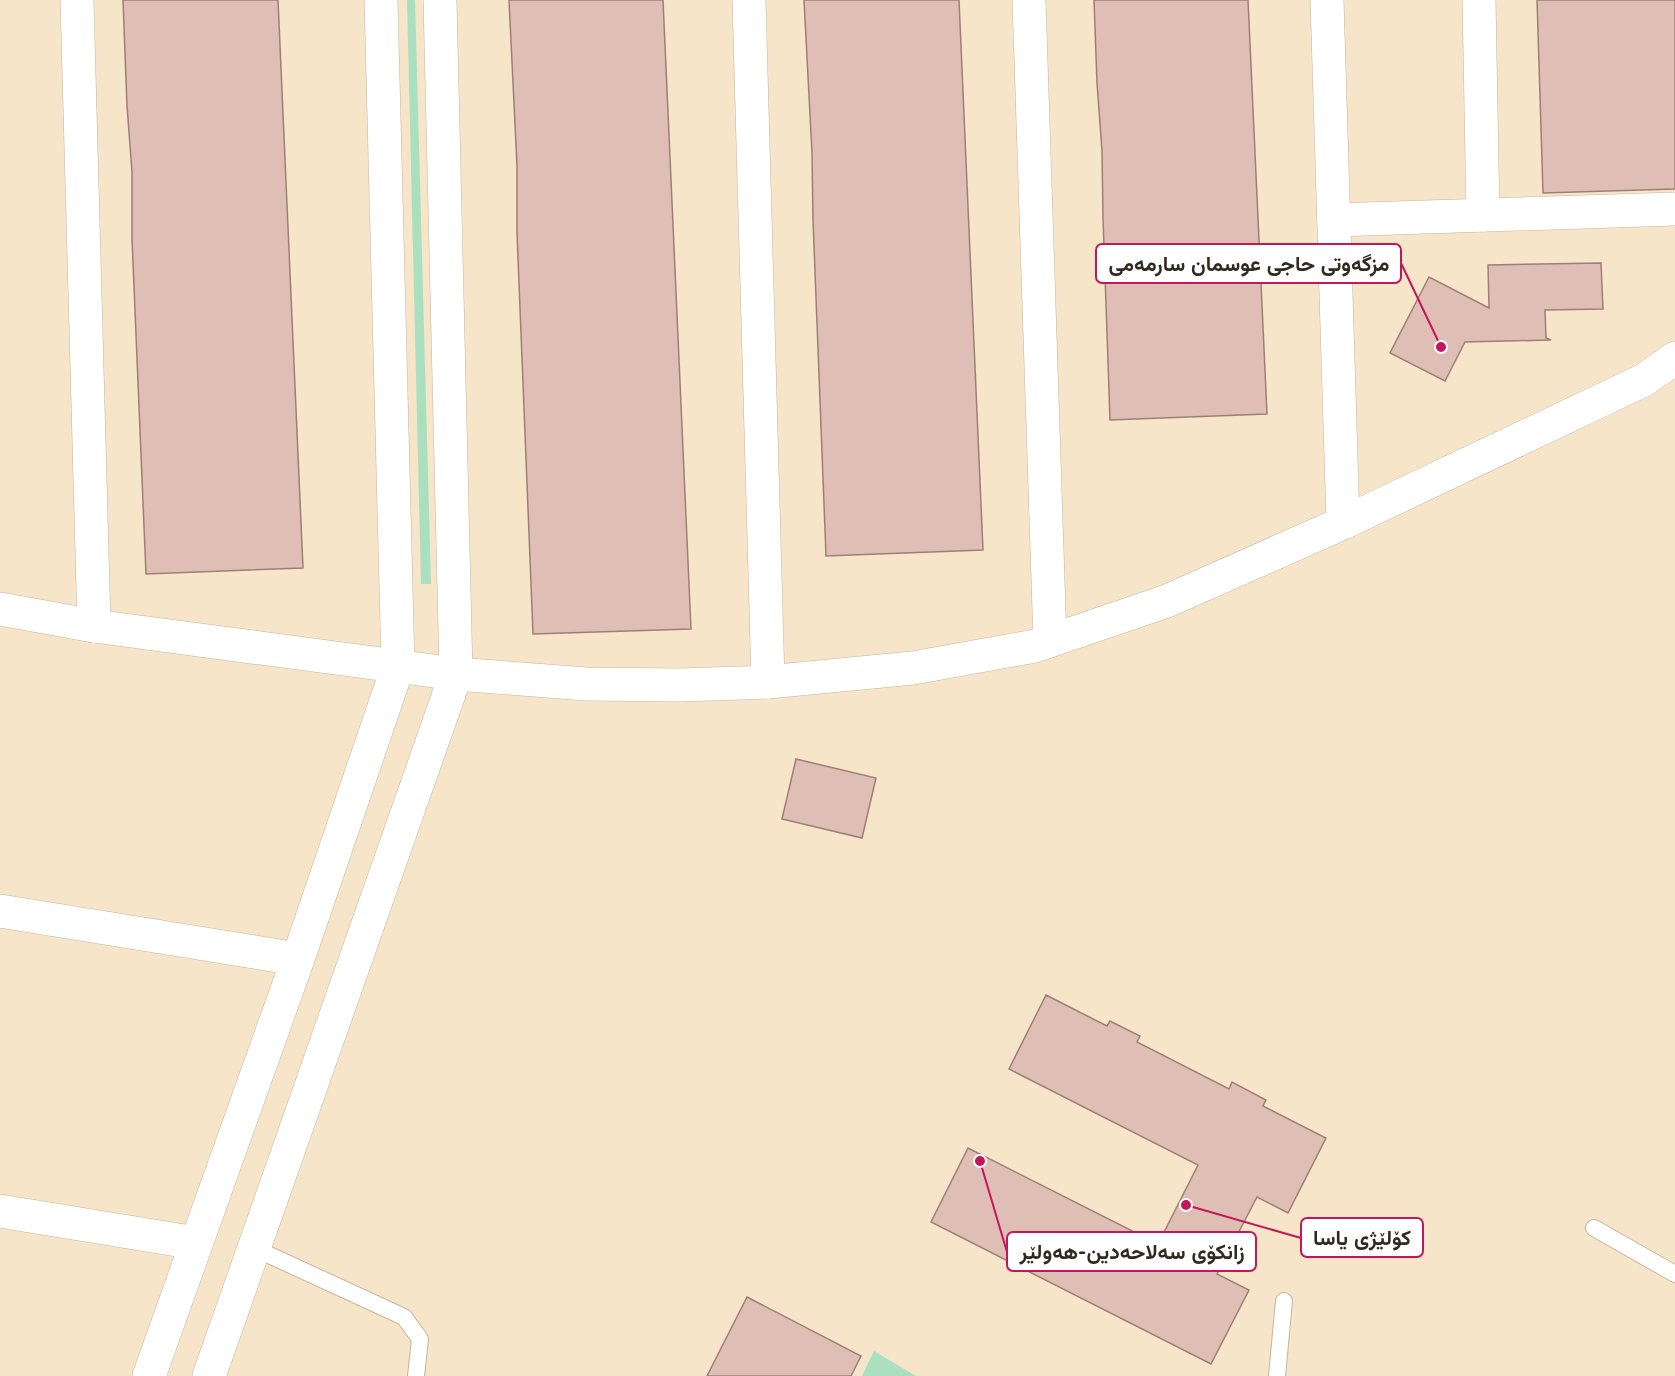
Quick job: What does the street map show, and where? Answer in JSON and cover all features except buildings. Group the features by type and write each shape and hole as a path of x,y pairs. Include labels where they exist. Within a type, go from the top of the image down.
{"street":[{"path":"78,0 94,627"},
{"path":"149,1376 298,959 398,666 381,0"},
{"path":"209,1376 456,674 440,0"},
{"path":"749,0 768,682"},
{"path":"1029,0 1050,641"},
{"path":"1327,0 1343,523"},
{"path":"1479,0 1483,215"},
{"path":"1334,220 1675,209"},
{"path":"0,609 94,627 456,674 586,684 679,685 768,682 913,668 1035,646 1167,601 1343,523 1644,380 1675,358"},
{"path":"0,911 298,959"},
{"path":"0,1211 196,1243"}],"lane":[{"path":"1594,1228 1675,1274"},
{"path":"254,1248 404,1317 420,1339 416,1376"},
{"path":"1277,1376 1284,1301"}],"green space":[{"path":"407,0 415,0 431,584 421,584"},
{"path":"874,1351 916,1376 862,1376"}],"place":[{"name":"مزگەوتی حاجی عوسمان سارمەمی","path":"1441,347"},
{"name":"زانکۆی سەلاحەدین-هەولێر","path":"980,1161"},
{"name":"کۆلێژی یاسا","path":"1186,1205"}]}
